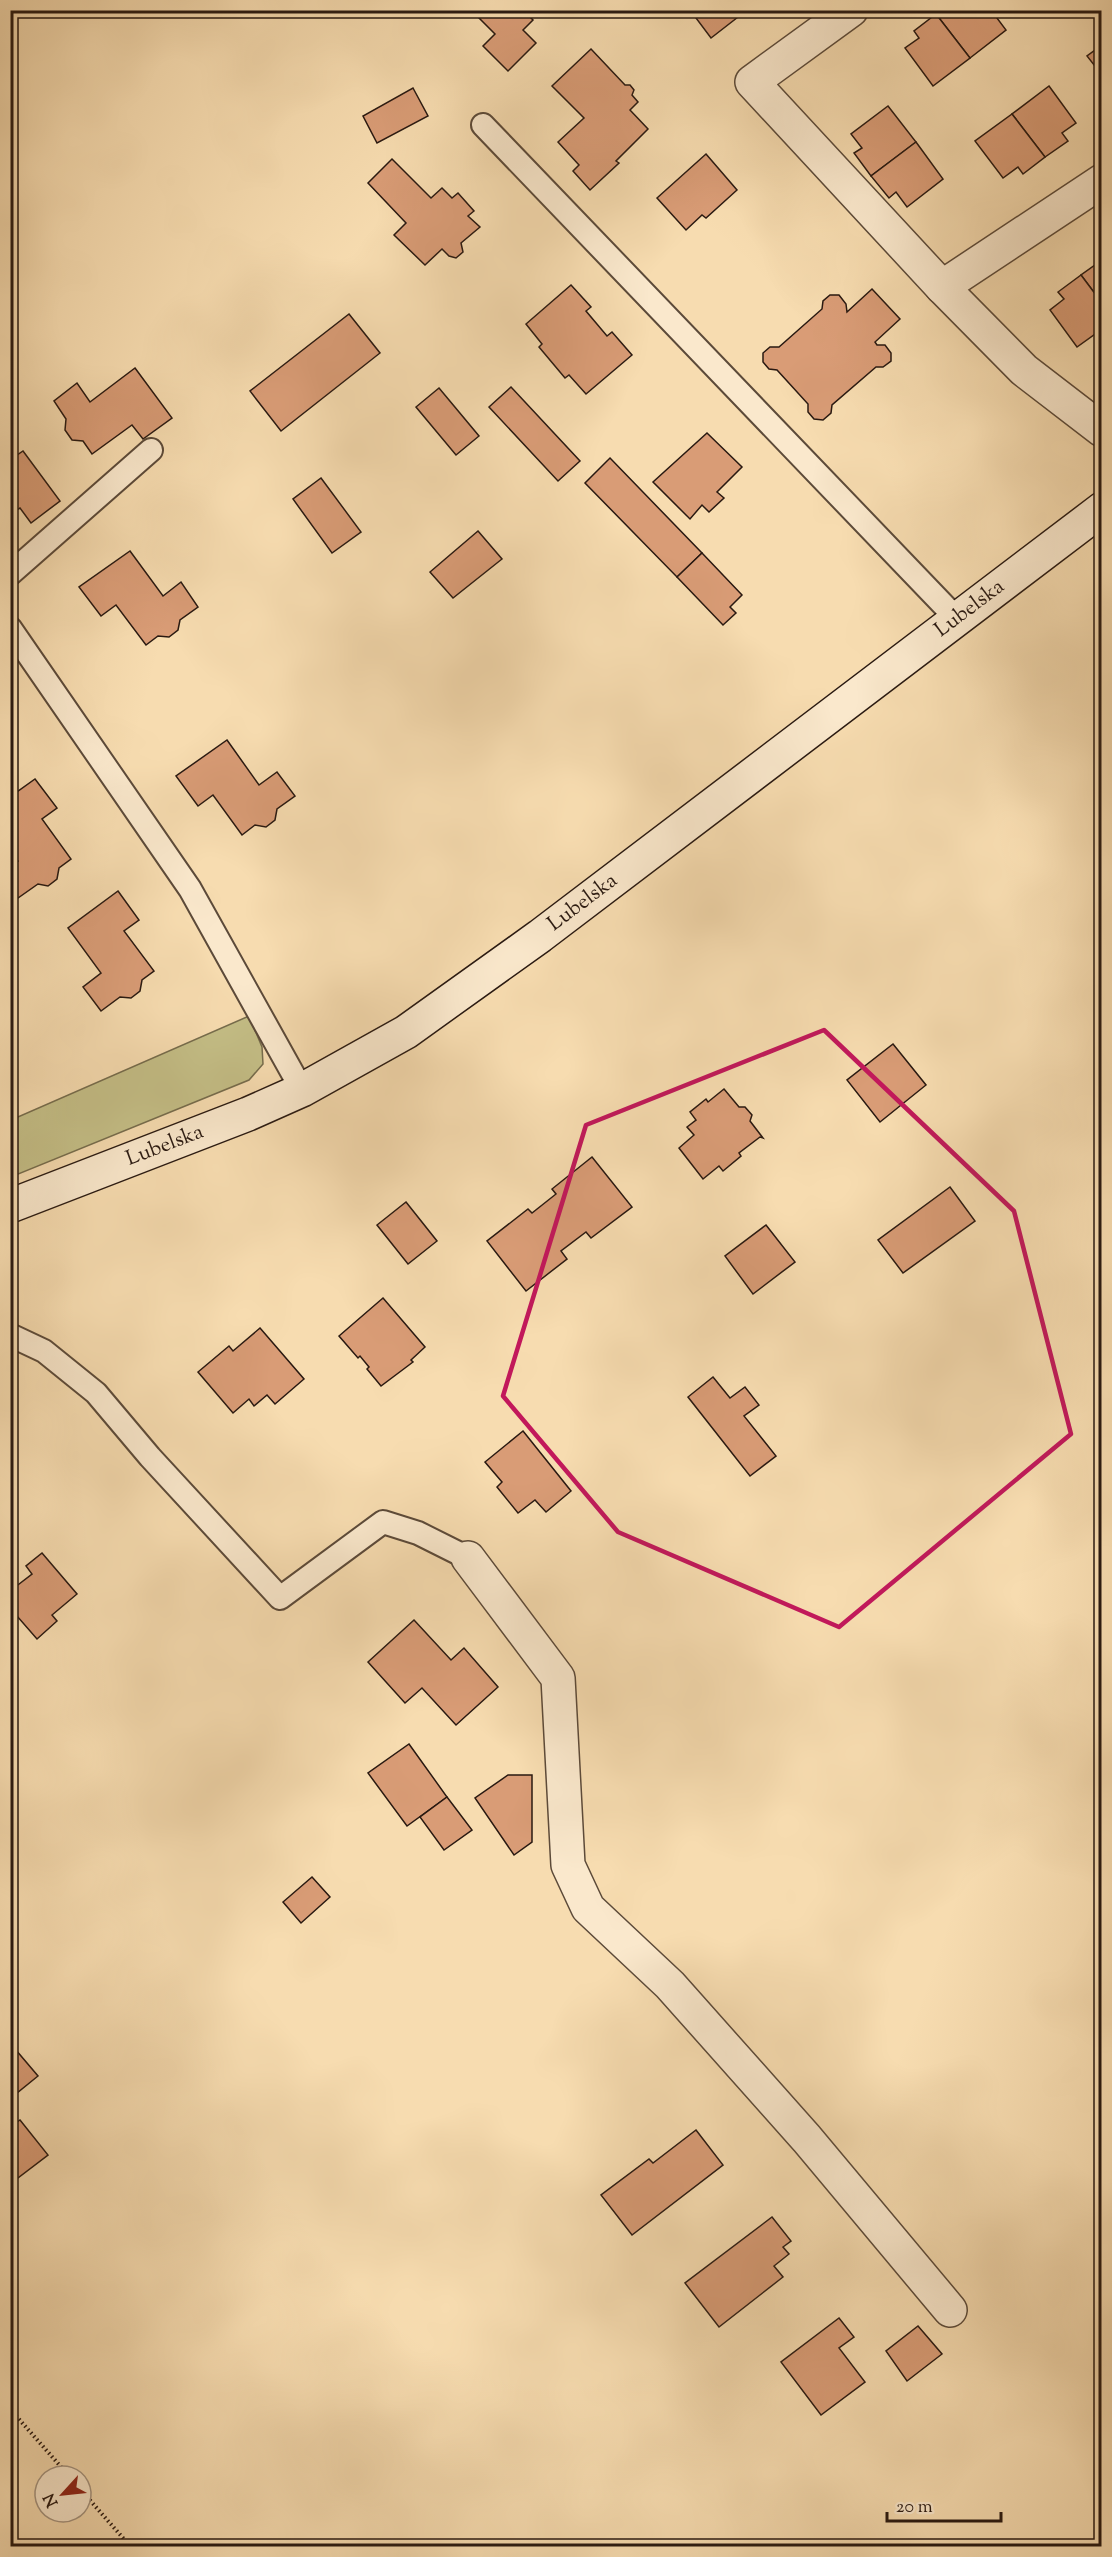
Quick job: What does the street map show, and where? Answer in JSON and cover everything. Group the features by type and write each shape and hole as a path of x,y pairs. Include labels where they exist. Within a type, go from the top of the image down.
{"street":[{"path":"851,10 752,82 942,287 1024,370 1101,430"},
{"path":"942,287 1101,181"},
{"name":"Lubelska","path":"10,1206 248,1114 302,1090 398,1037 540,936 1101,509"},
{"path":"468,1558 558,1678 568,1865 588,1908 670,1985 807,2139 950,2310"}],"lane":[{"path":"483,125 957,619"},
{"path":"10,574 151,450"},
{"path":"10,628 190,890 302,1090"},
{"path":"10,1335 44,1351 96,1393 150,1457 280,1598 383,1522 418,1533 468,1558"}],"path":[{"path":"10,2409 58,2464"},
{"path":"93,2504 130,2547"}],"highlighted area":[{"path":"824,1030 1014,1211 1071,1434 839,1627 618,1532 503,1396 586,1125"}],"shaded area":[{"path":"249,1016 262,1047 263,1064 249,1080 11,1177 11,1120"}],"building":[{"path":"471,10 523,10 533,20 523,30 536,43 508,71 483,46 495,34"},
{"path":"690,10 747,10 711,38"},
{"path":"940,10 991,10 1006,30 970,58 936,14"},
{"path":"936,14 970,58 933,86 905,48 919,38 914,31"},
{"path":"1102,45 1102,75 1087,56"},
{"path":"591,49 625,85 630,85 634,90 632,95 638,102 630,110 648,129 616,161 619,163 590,190 573,171 579,165 558,142 584,118 552,86"},
{"path":"1049,86 1076,123 1062,133 1068,141 1045,157 1012,114"},
{"path":"413,88 428,116 377,143 363,116"},
{"path":"888,106 916,142 871,176 854,153 862,148 851,134"},
{"path":"1012,114 1045,157 1023,174 1018,167 1003,178 975,141"},
{"path":"916,142 943,179 907,207 896,192 889,198 871,176"},
{"path":"706,154 737,190 706,218 702,215 686,230 657,198"},
{"path":"392,159 431,198 442,188 452,198 458,193 474,211 468,216 480,227 461,243 463,252 456,258 449,256 442,249 425,265 394,235 406,223 368,183"},
{"path":"1102,260 1102,303 1081,275"},
{"path":"1081,275 1102,303 1102,329 1077,347 1050,310 1064,299 1058,292"},
{"path":"571,285 591,307 586,311 607,336 612,332 632,355 586,394 569,375 565,378 539,347 542,344 526,324"},
{"path":"872,289 900,319 875,342 877,345 885,345 891,353 891,361 883,367 876,367 832,405 831,413 823,420 814,419 808,412 808,404 777,370 769,369 763,362 763,353 770,347 779,347 822,309 823,301 830,295 839,295 846,304 847,312"},
{"path":"349,314 380,353 281,431 250,391"},
{"path":"135,368 172,418 143,439 132,425 92,454 83,441 72,440 65,430 66,419 54,401 77,383 90,402"},
{"path":"511,387 580,461 558,481 489,407"},
{"path":"439,388 479,436 456,455 416,407"},
{"path":"707,433 742,467 717,492 724,498 709,512 702,505 690,519 653,482"},
{"path":"23,451 60,501 31,523 20,508 10,514 10,460"},
{"path":"610,458 702,553 677,577 585,483"},
{"path":"321,478 361,532 332,553 293,499"},
{"path":"478,531 502,559 453,598 430,572"},
{"path":"130,551 163,596 181,582 198,607 180,620 178,630 169,637 158,636 146,645 116,605 101,616 79,587"},
{"path":"702,553 742,595 730,607 736,613 723,625 677,577"},
{"path":"227,740 259,785 277,772 295,796 277,809 275,820 266,827 255,825 242,835 213,795 198,806 176,776"},
{"path":"35,779 57,808 42,819 71,859 59,868 57,879 48,886 38,884 18,898 10,887 10,867 18,861 10,850 10,797"},
{"path":"118,891 139,920 124,931 154,971 142,980 140,991 131,998 120,997 101,1011 83,987 101,973 68,928"},
{"path":"893,1044 926,1085 880,1122 847,1080"},
{"path":"724,1089 739,1107 745,1107 752,1115 750,1121 763,1138 760,1137 739,1153 741,1156 723,1171 719,1166 703,1179 679,1148 694,1135 687,1127 696,1120 690,1112 706,1099 708,1102"},
{"path":"592,1157 632,1207 591,1238 586,1232 561,1251 567,1259 526,1291 487,1241 528,1209 532,1213 556,1194 552,1189"},
{"path":"950,1187 975,1221 903,1273 878,1240"},
{"path":"406,1202 437,1241 408,1264 377,1225"},
{"path":"766,1225 795,1262 753,1294 725,1256"},
{"path":"383,1298 425,1347 411,1360 413,1362 381,1386 360,1356 358,1358 339,1336"},
{"path":"260,1328 304,1379 275,1404 267,1395 254,1406 249,1399 233,1413 198,1372 229,1346 233,1351"},
{"path":"713,1377 730,1398 745,1387 759,1405 744,1416 776,1456 750,1476 688,1397"},
{"path":"523,1431 571,1491 546,1512 535,1500 518,1513 497,1487 502,1482 485,1462"},
{"path":"42,1553 77,1594 52,1615 57,1621 37,1639 10,1608 10,1591 32,1574 26,1566"},
{"path":"414,1620 451,1660 464,1648 498,1687 456,1725 422,1688 405,1703 368,1662"},
{"path":"409,1744 447,1797 407,1826 368,1773"},
{"path":"508,1775 532,1775 532,1842 514,1855 475,1798"},
{"path":"447,1797 472,1830 444,1850 420,1817"},
{"path":"312,1877 330,1897 301,1923 283,1902"},
{"path":"10,2043 38,2076 12,2097 10,2096"},
{"path":"20,2120 48,2155 10,2184 10,2127"},
{"path":"696,2130 723,2165 632,2235 601,2195 649,2159 653,2163"},
{"path":"772,2217 791,2241 783,2247 789,2254 774,2266 783,2277 719,2327 685,2283"},
{"path":"839,2318 854,2337 839,2348 865,2382 821,2415 781,2362"},
{"path":"918,2326 942,2354 907,2381 886,2351"}]}
